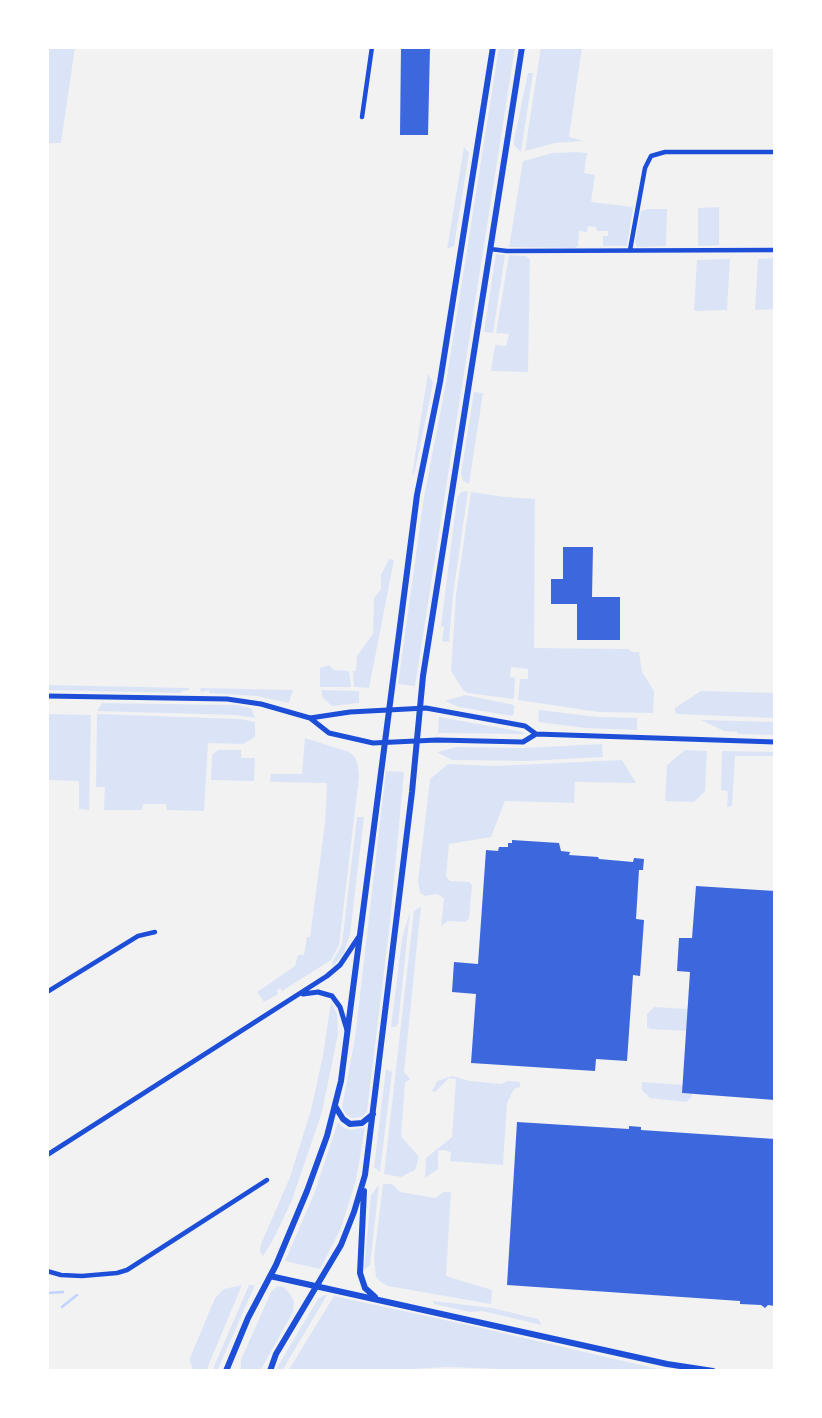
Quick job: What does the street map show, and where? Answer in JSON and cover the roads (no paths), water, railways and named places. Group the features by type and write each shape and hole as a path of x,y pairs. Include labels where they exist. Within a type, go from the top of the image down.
{"main road":[{"path":"226,1371 252,1308 270,1276 307,1191 335,1106 348,1033 383,743 417,495 440,382 493,47"},
{"path":"376,1299 365,1288 360,1270 365,1175 419,708 522,47"},
{"path":"335,1106 342,1119 350,1124 362,1123 374,1112"},
{"path":"270,1371 276,1354 318,1286 348,1228 365,1175"},
{"path":"270,1276 667,1364 713,1371"}],"street":[{"path":"362,117 372,47"},
{"path":"631,250 645,168 651,156 665,152 775,152"},
{"path":"490,249 775,250"},
{"path":"47,695 227,699 261,704 310,718 329,733 367,742 523,741 536,734 775,742"},
{"path":"310,718 350,712 419,708 525,726 536,734"},
{"path":"47,992 138,936 155,932"},
{"path":"47,1156 341,965 360,935"},
{"path":"294,998 314,992 330,995 340,1007 348,1033"},
{"path":"47,1271 82,1276 117,1273 132,1267 267,1180"}],"waterway":[{"path":"47,1293 63,1292"},
{"path":"62,1307 77,1295"}]}
